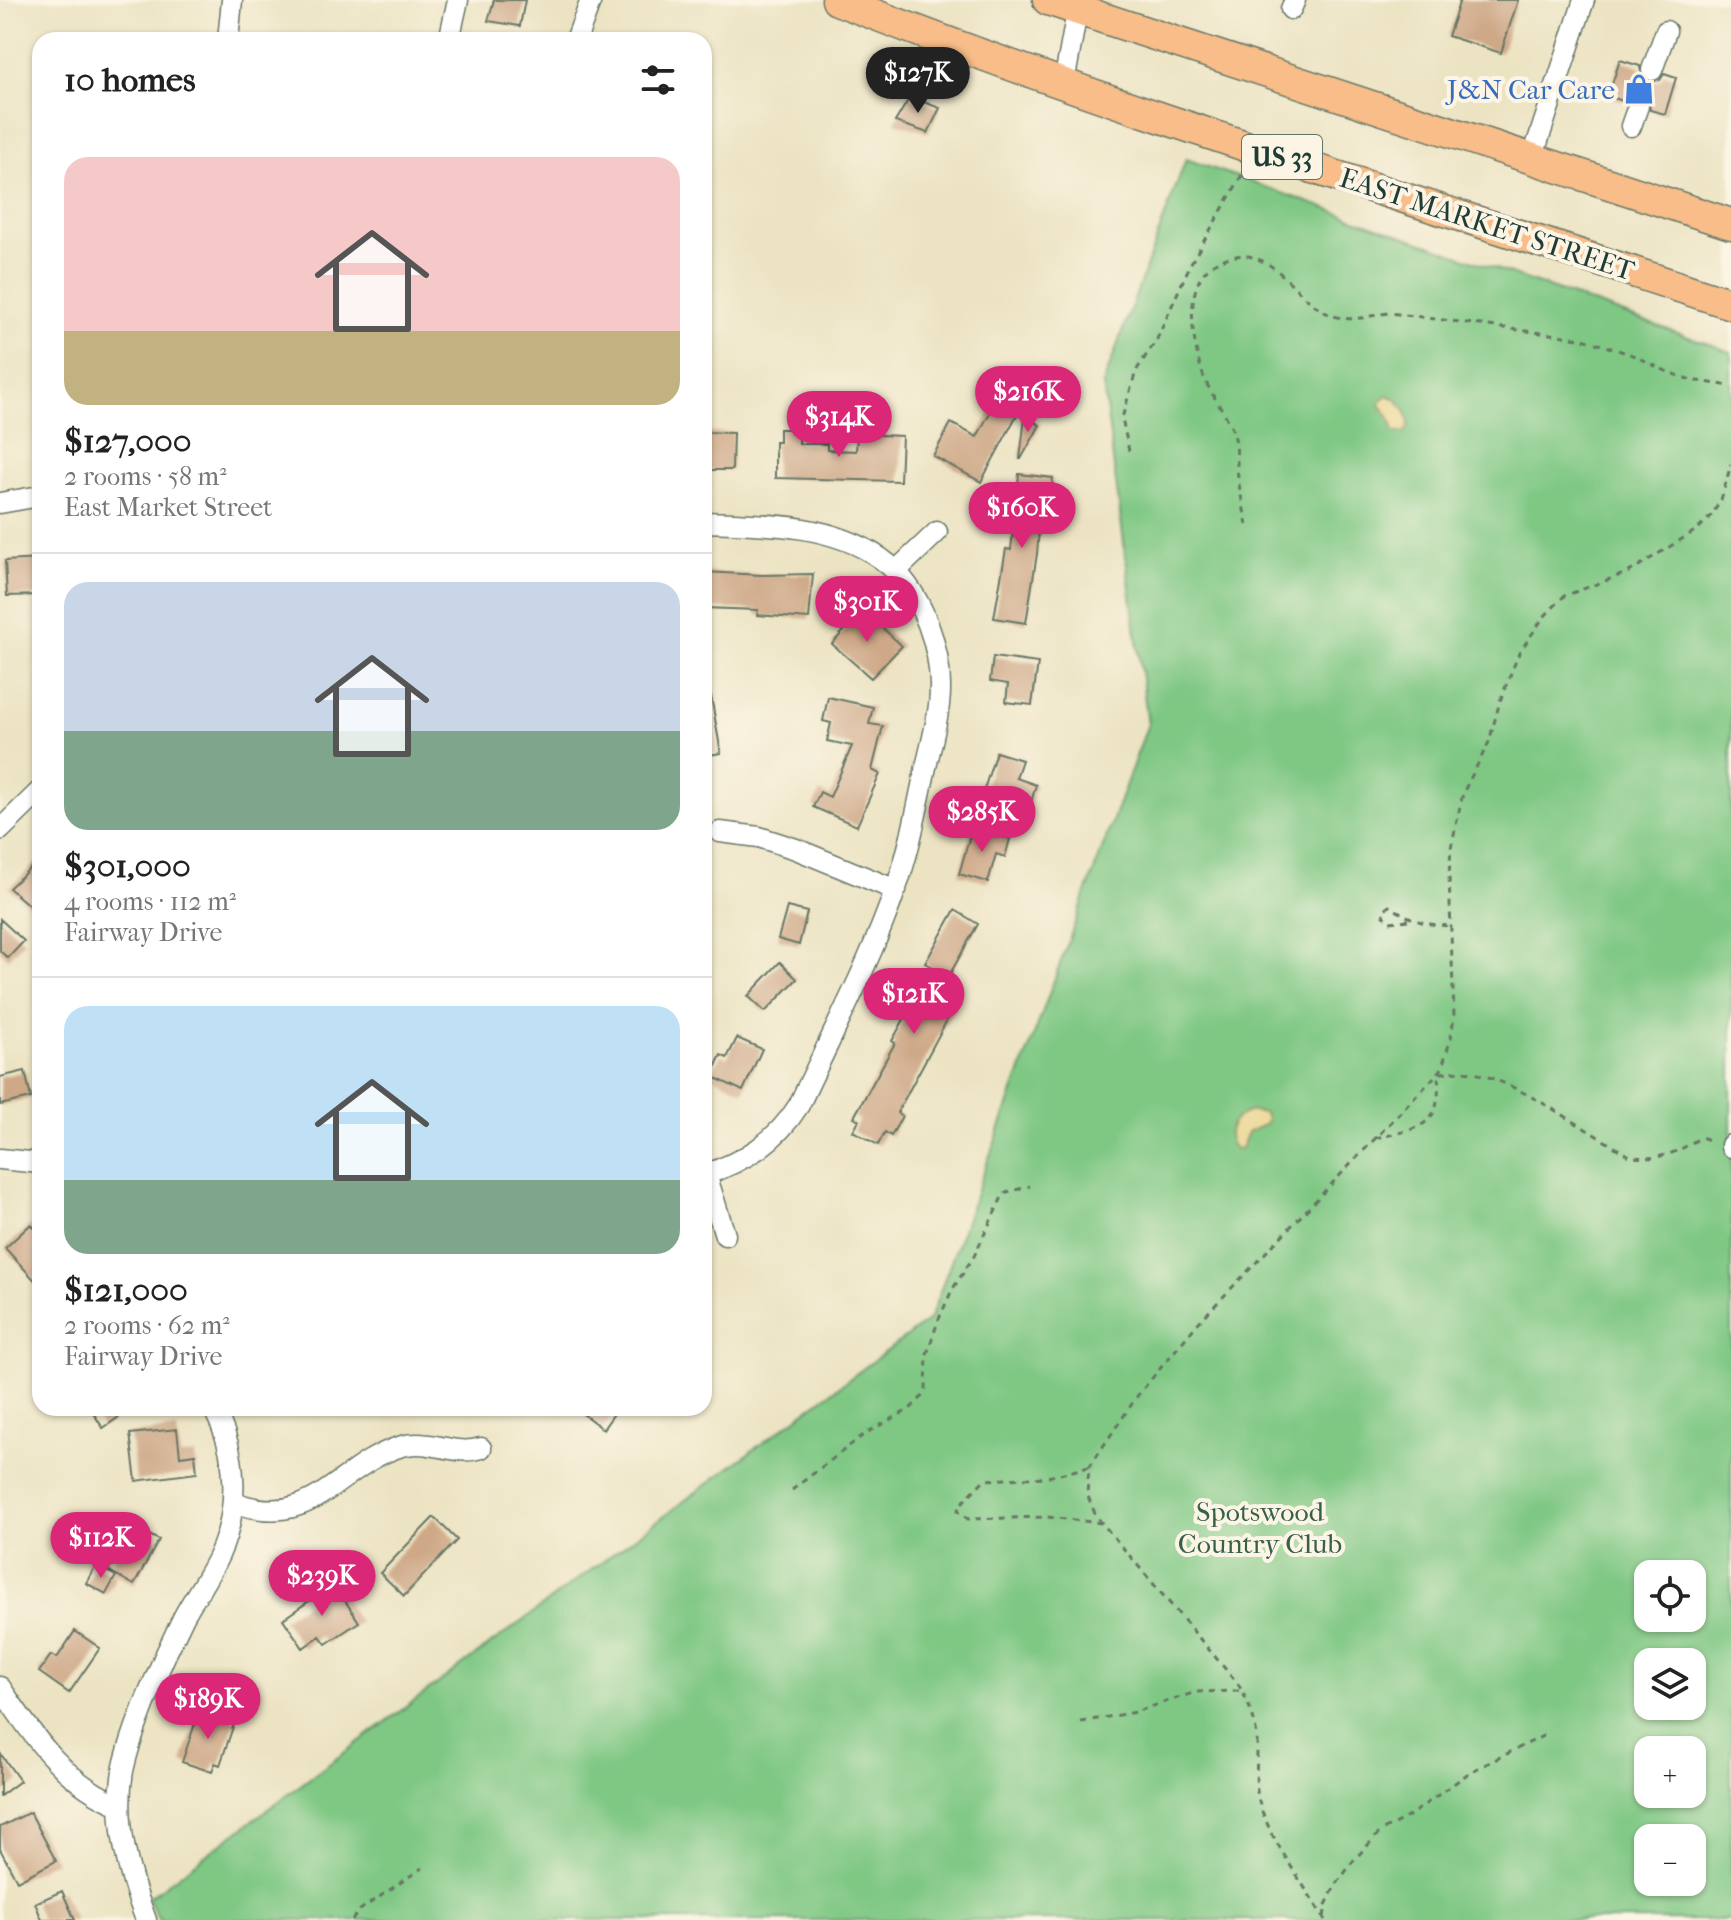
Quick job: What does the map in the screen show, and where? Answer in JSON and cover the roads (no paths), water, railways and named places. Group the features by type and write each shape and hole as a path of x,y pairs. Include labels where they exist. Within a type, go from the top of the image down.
{"highway":[{"name":"EAST MARKET STREET","path":"837,0 1257,149 1731,304"},
{"path":"1048,0 1078,5 1731,224"}],"street":[{"path":"229,32 232,0"},
{"path":"451,32 458,0"},
{"path":"579,32 591,0"},
{"path":"1532,159 1584,0"},
{"path":"1064,83 1078,5"},
{"path":"1652,70 1666,31"},
{"path":"1631,126 1638,106"},
{"path":"0,503 32,497"},
{"path":"712,522 809,530 861,547 881,558 911,591 933,640 939,704 908,850 896,890 792,1116 775,1137 753,1154 712,1172"},
{"path":"896,571 937,532"},
{"path":"0,830 32,799"},
{"path":"720,832 775,842 896,890"},
{"path":"0,1159 32,1162"},
{"path":"712,1196 725,1235"},
{"path":"146,1920 129,1865 120,1805 124,1767 177,1631 218,1558 229,1527 233,1502 232,1468 216,1416"},
{"path":"233,1502 262,1510 296,1507 319,1497 391,1450 411,1444 429,1443 465,1451 481,1448"},
{"path":"0,1687 35,1737 70,1776 98,1796 120,1805"}],"tunnel":[{"path":"1638,106 1652,70"}],"place":[{"name":"J&N Car Care","path":"1639,89"}],"park label":[{"name":"Spotswood Country Club","path":"1260,1527"}]}
